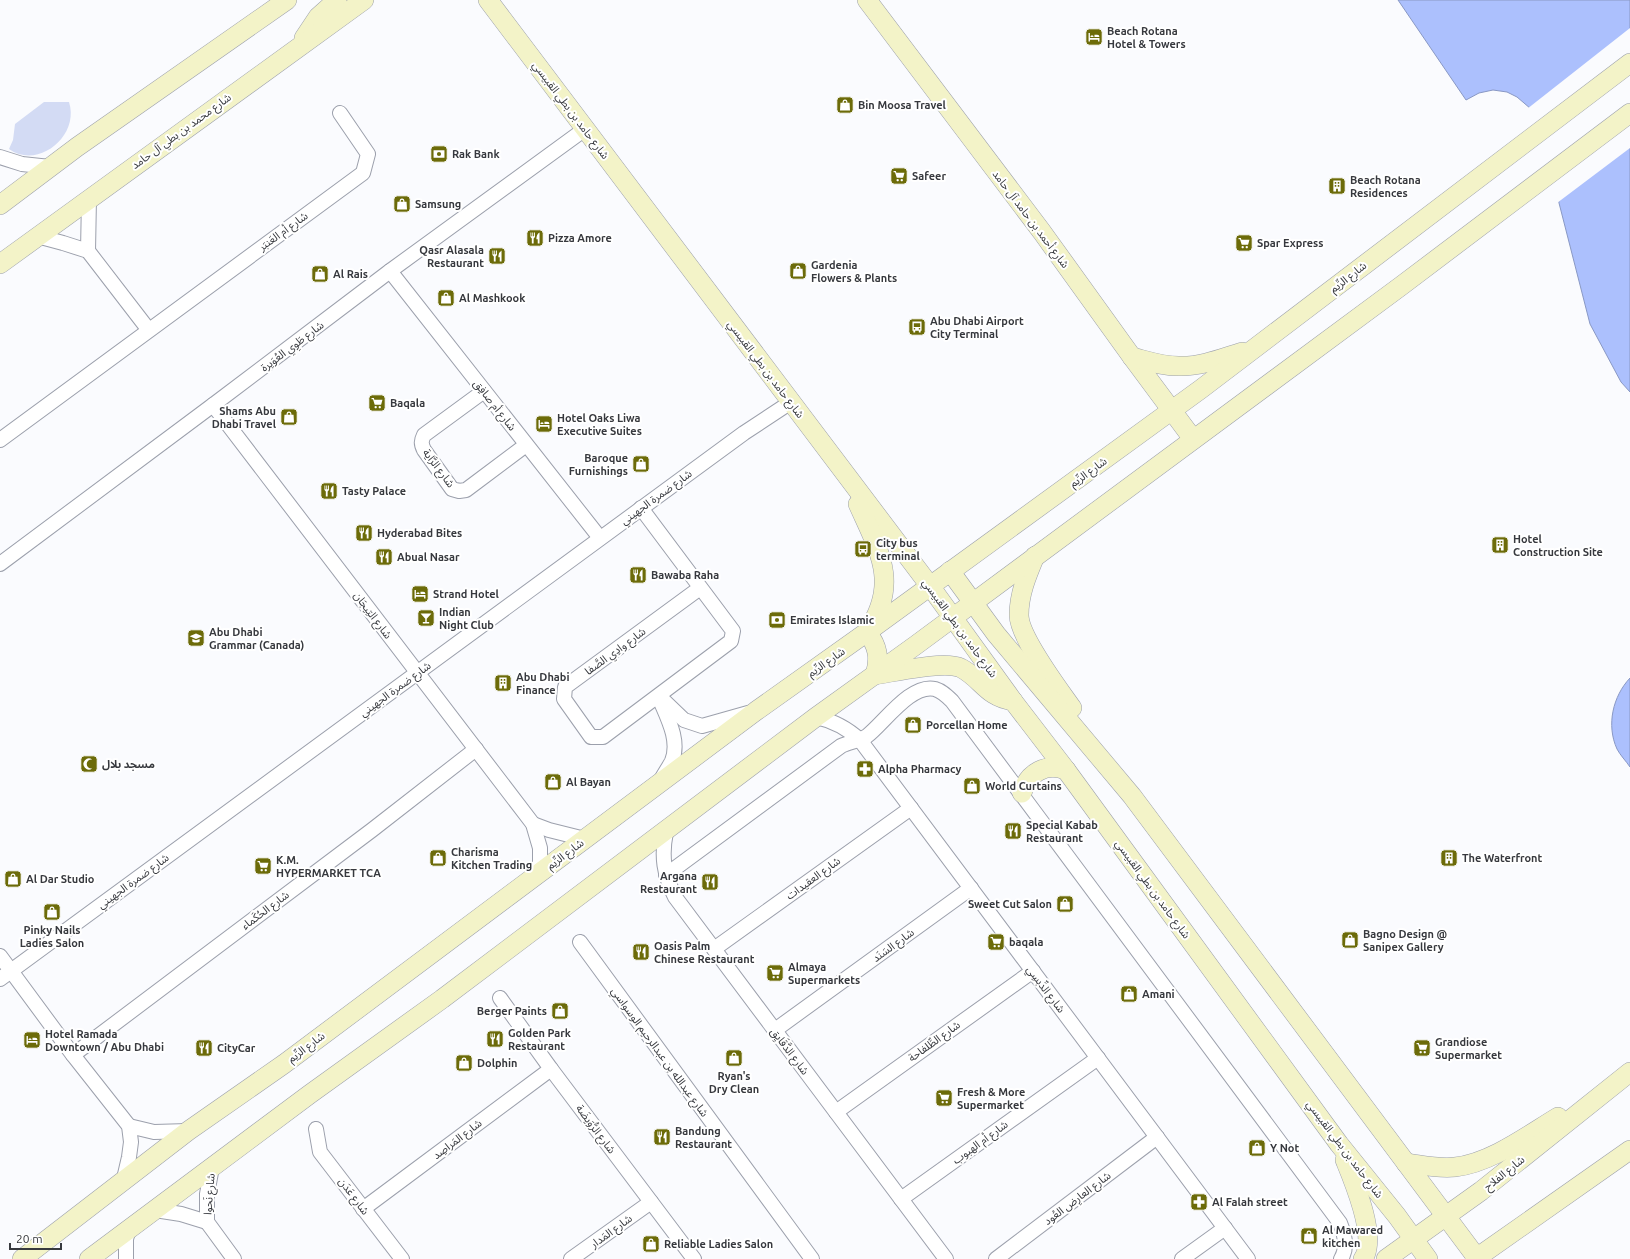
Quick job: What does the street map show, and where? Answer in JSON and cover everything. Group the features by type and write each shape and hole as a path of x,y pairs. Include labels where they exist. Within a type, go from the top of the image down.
{"main road":[{"path":"0,205 287,0"},
{"path":"300,46 318,17 337,0"},
{"name":"شارع محمد بن بطي آل حامد","path":"0,264 88,198 364,0"},
{"name":"شارع حامد بن بطي القبيسي","path":"488,0 930,586 1012,701 1066,770 1339,1144 1428,1259"},
{"name":"شارع أحمد بن حامد آل حامد","path":"867,0 1038,226 1132,358 1193,439"},
{"name":"شارع الرِّيم","path":"22,1259 123,1183 188,1131 290,1059 756,711 1257,348 1382,250 1630,63"},
{"path":"89,1259 310,1094 442,999 666,832 816,717 1401,286 1630,113"},
{"path":"1132,358 1156,364 1181,366 1210,362 1257,348"},
{"path":"846,474 879,551 884,570 883,597 874,621 867,632 876,645 878,652 875,675"},
{"path":"1036,555 1024,581 1019,617 1027,642 1132,796 1476,1258 1630,1150"},
{"path":"950,571 996,634 1132,796"},
{"path":"875,675 940,665 960,668 993,694 1005,700 1012,701"},
{"path":"1022,793 1028,778 1042,769 1058,768 1066,770"},
{"path":"1406,1163 1440,1167 1456,1167 1475,1163 1488,1158 1624,1077"},
{"name":"شارع الفلاح","path":"1386,1259 1481,1191 1624,1077"},
{"path":"1339,1144 1363,1209 1367,1244 1366,1255 1363,1259"}],"street":[{"name":"شارع أم العَنبَر","path":"0,440 148,329 363,173 368,154 340,113"},
{"name":"شارع طَوِي العُوَيرة","path":"0,564 214,405 390,271 585,129"},
{"path":"0,157 22,164 50,168"},
{"path":"88,198 88,251"},
{"path":"37,236 88,251 148,329"},
{"name":"شارع أم صافِق","path":"390,271 600,538"},
{"name":"شارع الرَّاية","path":"484,391 424,435 422,439 424,450 452,489 459,491 466,490 526,445"},
{"name":"شارع ضمرة الجهيني","path":"5,975 641,508 744,433 791,402"},
{"name":"شارع التِيجَان","path":"214,405 534,824 540,848 540,873"},
{"name":"شارع وادِي الصَّفا","path":"641,508 733,631 731,641 603,737 591,737 564,699 565,687 700,588"},
{"path":"666,875 841,746 860,740 870,733 910,695 922,689 934,689 944,693 952,701 1022,793 1340,1223 1344,1232 1346,1243 1344,1254 1341,1259"},
{"path":"659,696 684,720 702,726 756,711"},
{"path":"659,696 671,727 675,743 672,760 659,784"},
{"name":"شارع الدِّبسِي","path":"816,717 835,722 844,727 860,740 1248,1259"},
{"name":"شارع الحُكَماء","path":"73,1055 372,830 476,749"},
{"name":"شارع العقيدات","path":"714,949 911,808"},
{"path":"534,824 549,830 585,839"},
{"name":"شارع الدَّقَايِق","path":"666,832 663,853 666,875 675,897 946,1259"},
{"name":"شارع السَنَد","path":"775,1030 971,888"},
{"name":"شارع عبدالله بن عبدالرحيم الوسواسي","path":"580,942 812,1259"},
{"path":"0,956 5,975 73,1055 128,1126 131,1142 123,1183"},
{"name":"شارع الطِّلفاحة","path":"836,1112 1033,971"},
{"name":"شارع الرُّوَيضَة","path":"500,998 551,1069 694,1259"},
{"name":"شارع أم الهبوب","path":"901,1199 1098,1058"},
{"name":"شارع المَراصِد","path":"363,1208 551,1069"},
{"path":"128,1126 154,1132 188,1131"},
{"name":"شارع عَدَن","path":"316,1129 320,1152 402,1259"},
{"name":"شارع العارِض العُود","path":"996,1259 1157,1137"},
{"name":"شارع نَحوا","path":"212,1167 207,1194 207,1222 234,1259"},
{"name":"شارع المَدار","path":"571,1259 651,1202"},
{"name":"شارع نَحوا","path":"155,1210 181,1214 207,1222"},
{"path":"1182,1259 1225,1228"},
{"path":"126,1259 126,1239 128,1229"}],"shaded area":[{"path":"44,102 69,102 71,115 68,127 62,137 54,146 44,152 32,155 20,154 9,149 13,140 15,124"}],"water":[{"path":"1398,0 1630,0 1630,392 1621,382 1590,324 1559,203 1554,155 1545,121 1517,97 1507,92 1493,90 1479,93 1466,100"},
{"path":"1630,678 1630,767 1617,749 1612,730 1612,721 1613,711 1619,693"}],"pier":[{"path":"1630,28 1630,148 1557,203 1552,155 1543,122 1527,109"}],"place":[{"name":"Beach Rotana Hotel & Towers","path":"1094,37"},
{"name":"Bin Moosa Travel","path":"845,105"},
{"name":"Rak Bank","path":"439,154"},
{"name":"Safeer","path":"899,176"},
{"name":"Beach Rotana Residences","path":"1337,186"},
{"name":"Samsung","path":"402,204"},
{"name":"Pizza Amore","path":"535,238"},
{"name":"Spar Express","path":"1244,243"},
{"name":"Qasr Alasala Restaurant","path":"497,256"},
{"name":"Gardenia Flowers & Plants","path":"798,271"},
{"name":"Al Rais","path":"320,274"},
{"name":"Al Mashkook","path":"446,298"},
{"name":"Abu Dhabi Airport City Terminal","path":"917,327"},
{"name":"Baqala","path":"377,403"},
{"name":"Shams Abu Dhabi Travel","path":"289,417"},
{"name":"Hotel Oaks Liwa Executive Suites","path":"544,424"},
{"name":"Baroque Furnishings","path":"641,464"},
{"name":"Tasty Palace","path":"329,491"},
{"name":"Hyderabad Bites","path":"364,533"},
{"name":"Hotel Construction Site","path":"1500,545"},
{"name":"City bus terminal","path":"863,549"},
{"name":"Abual Nasar","path":"384,557"},
{"name":"Bawaba Raha","path":"638,575"},
{"name":"Strand Hotel","path":"420,594"},
{"name":"Indian Night Club","path":"426,618"},
{"name":"Emirates Islamic","path":"777,620"},
{"name":"Abu Dhabi Grammar (Canada)","path":"196,638"},
{"name":"Abu Dhabi Finance","path":"503,683"},
{"name":"Porcellan Home","path":"913,725"},
{"name":"مسجد بلال","path":"89,764"},
{"name":"Alpha Pharmacy","path":"865,769"},
{"name":"Al Bayan","path":"553,782"},
{"name":"World Curtains","path":"972,786"},
{"name":"Special Kabab Restaurant","path":"1013,831"},
{"name":"Charisma Kitchen Trading","path":"438,858"},
{"name":"The Waterfront","path":"1449,858"},
{"name":"K.M. HYPERMARKET TCA","path":"263,866"},
{"name":"Al Dar Studio","path":"13,879"},
{"name":"Argana Restaurant","path":"710,882"},
{"name":"Sweet Cut Salon","path":"1065,904"},
{"name":"Pinky Nails Ladies Salon","path":"52,912"},
{"name":"Bagno Design @ Sanipex Gallery","path":"1350,940"},
{"name":"baqala","path":"996,942"},
{"name":"Oasis Palm Chinese Restaurant","path":"641,952"},
{"name":"Almaya Supermarkets","path":"775,973"},
{"name":"Amani","path":"1129,994"},
{"name":"Berger Paints","path":"560,1011"},
{"name":"Golden Park Restaurant","path":"495,1039"},
{"name":"Hotel Ramada Downtown / Abu Dhabi","path":"32,1040"},
{"name":"CityCar","path":"204,1048"},
{"name":"Grandiose Supermarket","path":"1422,1048"},
{"name":"Ryan's Dry Clean","path":"734,1058"},
{"name":"Dolphin","path":"464,1063"},
{"name":"Fresh & More Supermarket","path":"944,1098"},
{"name":"Bandung Restaurant","path":"662,1137"},
{"name":"Y Not","path":"1257,1148"},
{"name":"Al Falah street","path":"1199,1202"},
{"name":"Al Mawared kitchen","path":"1309,1236"},
{"name":"Reliable Ladies Salon","path":"651,1244"}]}
